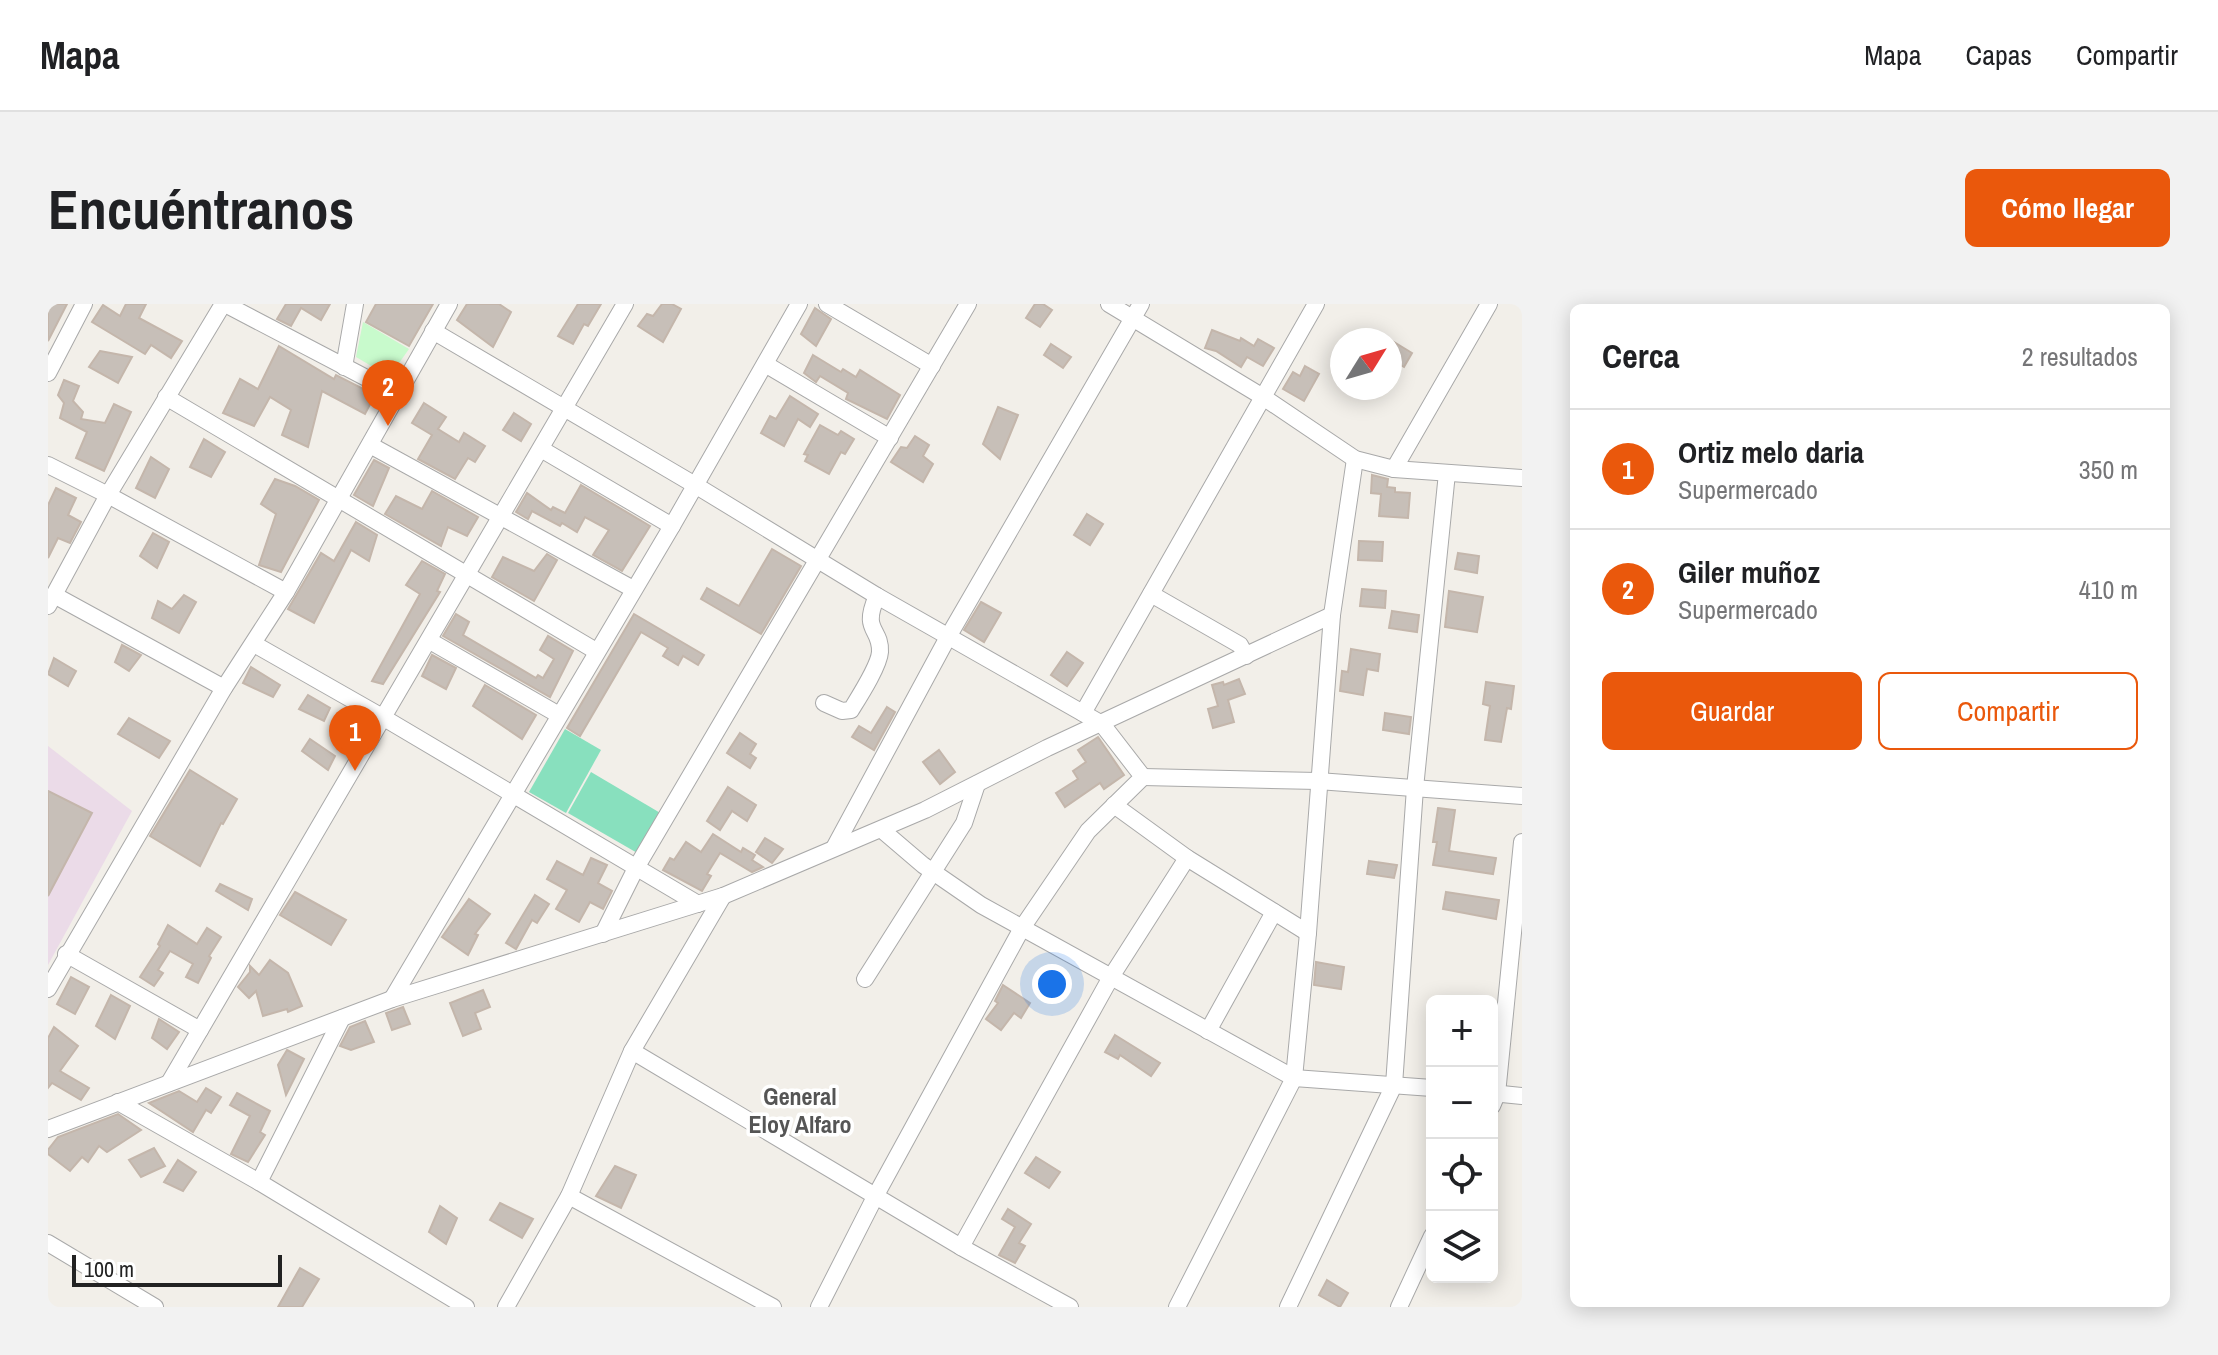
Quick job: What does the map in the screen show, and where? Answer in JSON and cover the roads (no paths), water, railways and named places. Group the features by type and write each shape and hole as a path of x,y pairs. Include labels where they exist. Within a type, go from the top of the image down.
{"street":[{"path":"48,373 84,304"},
{"path":"224,688 51,600 108,495 224,304 397,394"},
{"path":"344,367 355,304"},
{"path":"48,989 224,688 286,592 449,304"},
{"path":"169,1083 625,304"},
{"path":"392,999 672,526 799,304"},
{"path":"827,304 932,366"},
{"path":"603,934 636,868 968,304"},
{"path":"1109,304 1137,311 1355,459 1394,469 1522,478"},
{"path":"1083,713 1316,304"},
{"path":"1394,469 1489,304"},
{"path":"834,848 948,637 1137,311"},
{"path":"433,331 877,596 1102,724 1143,777"},
{"path":"765,364 890,438"},
{"path":"166,397 596,651"},
{"path":"370,445 633,589"},
{"path":"541,449 672,526"},
{"path":"1177,1307 1294,1078 1332,615 1355,459"},
{"path":"48,465 286,592"},
{"path":"1288,1307 1394,1085 1415,788 1447,473"},
{"path":"1151,594 1240,645 1246,656"},
{"path":"824,703 842,711 851,710 880,655 869,614 877,596"},
{"path":"48,1129 392,999 723,896 882,830 1332,615"},
{"path":"430,641 559,715"},
{"path":"254,644 698,904"},
{"path":"819,1307 876,1195 1022,928 1088,831 1143,777 1318,781 1522,796"},
{"path":"865,979 964,823 977,784"},
{"path":"1114,805 1187,858 1308,933"},
{"path":"882,830 933,872 981,905 1294,1078 1426,1088"},
{"path":"1497,1067 1522,842"},
{"path":"961,1247 1111,977 1187,858"},
{"path":"506,1307 569,1196 632,1051 723,896"},
{"path":"1208,1031 1274,912"},
{"path":"66,954 200,1030"},
{"path":"259,1182 342,1018"},
{"path":"632,1051 961,1247 1070,1307"},
{"path":"1498,1098 1522,1096"},
{"path":"118,1102 259,1182 466,1307"},
{"path":"569,1196 773,1307"},
{"path":"48,1243 155,1307"},
{"path":"1399,1307 1426,1249"}],"place":[{"name":"Giler muñoz","path":"388,426"},
{"name":"Ortiz melo daria","path":"355,771"}],"district":[{"name":"General Eloy Alfaro","path":"800,1110"}]}
